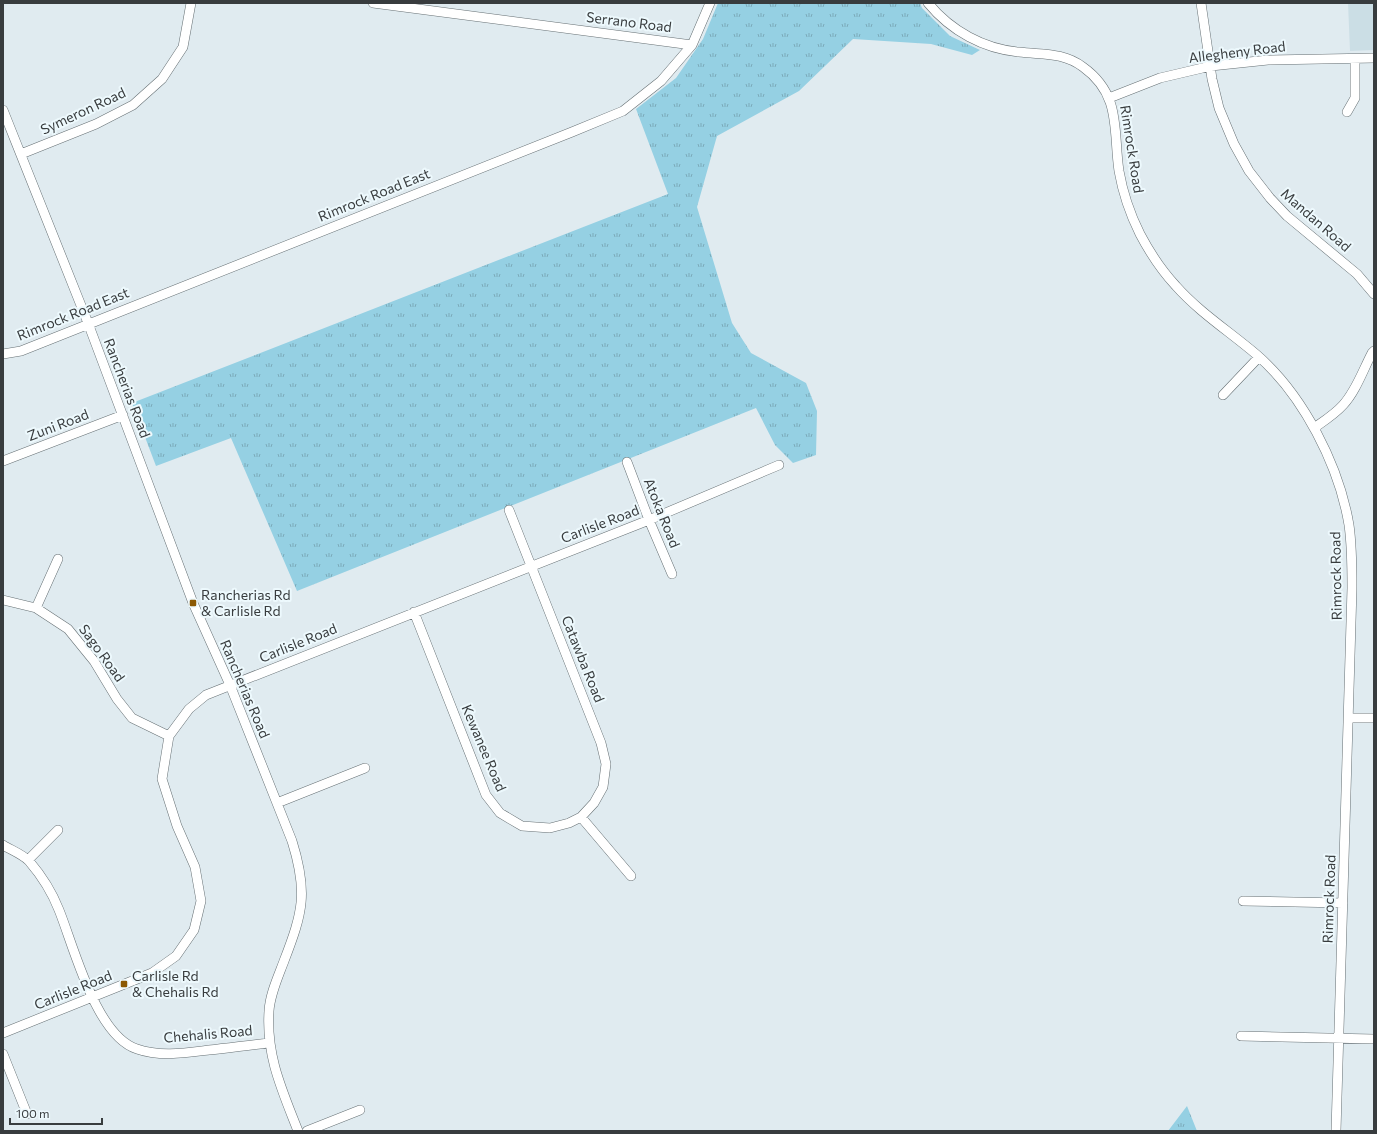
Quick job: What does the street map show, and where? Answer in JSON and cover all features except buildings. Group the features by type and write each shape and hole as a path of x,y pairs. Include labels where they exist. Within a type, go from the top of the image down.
{"street":[{"name":"Symeron Road","path":"21,154 96,124 133,105 162,79 183,47 191,3"},
{"name":"Serrano Road","path":"373,3 692,45"},
{"name":"Rimrock Road East","path":"3,354 21,351 623,111 661,81 692,45 710,3"},
{"name":"Rimrock Road","path":"928,3 958,31 976,42 1007,51 1051,54 1067,59 1083,67 1095,78 1113,109 1116,121 1119,170 1124,197 1143,239 1160,267 1177,287 1195,304 1259,357 1277,375 1314,428 1329,459 1341,492 1349,525 1352,552 1352,588 1336,1131"},
{"name":"Mandan Road","path":"1201,3 1212,79 1219,108 1234,144 1249,171 1270,198 1287,216 1357,274 1374,294"},
{"name":"Allegheny Road","path":"1108,98 1160,78 1211,66 1268,60 1374,58"},
{"path":"1347,112 1355,98 1355,59"},
{"name":"Rancherias Road","path":"3,110 88,323 190,596 230,685 298,858 302,893 301,908 294,935 273,992 269,1010 269,1043 276,1076 298,1131"},
{"path":"1314,428 1330,417 1344,404 1352,393 1374,351"},
{"path":"1223,395 1259,357"},
{"name":"Zuni Road","path":"3,461 123,415"},
{"name":"Atoka Road","path":"627,462 649,520 672,574"},
{"name":"Carlisle Road","path":"3,1033 152,973 176,956 194,930 202,901 195,867 178,826 162,779 169,736 189,709 206,695 649,520 779,465"},
{"name":"Catawba Road","path":"509,510 601,743 606,764 603,787 594,803 581,817"},
{"path":"36,608 58,559"},
{"name":"Sago Road","path":"3,600 36,608 68,629 94,661 117,699 132,718 169,736"},
{"name":"Kewanee Road","path":"414,612 486,795 500,813 522,826 550,828 568,823 581,817"},
{"path":"1349,718 1374,718"},
{"path":"277,804 365,768"},
{"path":"581,817 631,876"},
{"path":"28,860 58,830"},
{"name":"Chehalis Road","path":"3,845 28,860 47,885 59,908 92,997 105,1021 115,1035 136,1049 174,1054 269,1043"},
{"path":"1243,901 1343,904"},
{"path":"1241,1036 1374,1039"},
{"path":"3,1054 27,1114"},
{"path":"306,1131 360,1110"}],"shaded area":[{"path":"1348,3 1374,3 1374,50 1350,51"}],"green space":[{"path":"718,3 920,3 922,8 950,36 980,50 972,55 931,44 853,39 799,91 717,136 697,207 732,323 751,353 806,383 817,411 816,455 793,463 775,445 756,408 297,591 231,438 156,466 132,403 668,194 636,109 676,78 703,39"},
{"path":"1187,1106 1197,1131 1168,1131"}],"place":[{"name":"Rancherias Rd & Carlisle Rd","path":"193,603"},
{"name":"Carlisle Rd & Chehalis Rd","path":"124,984"}]}
